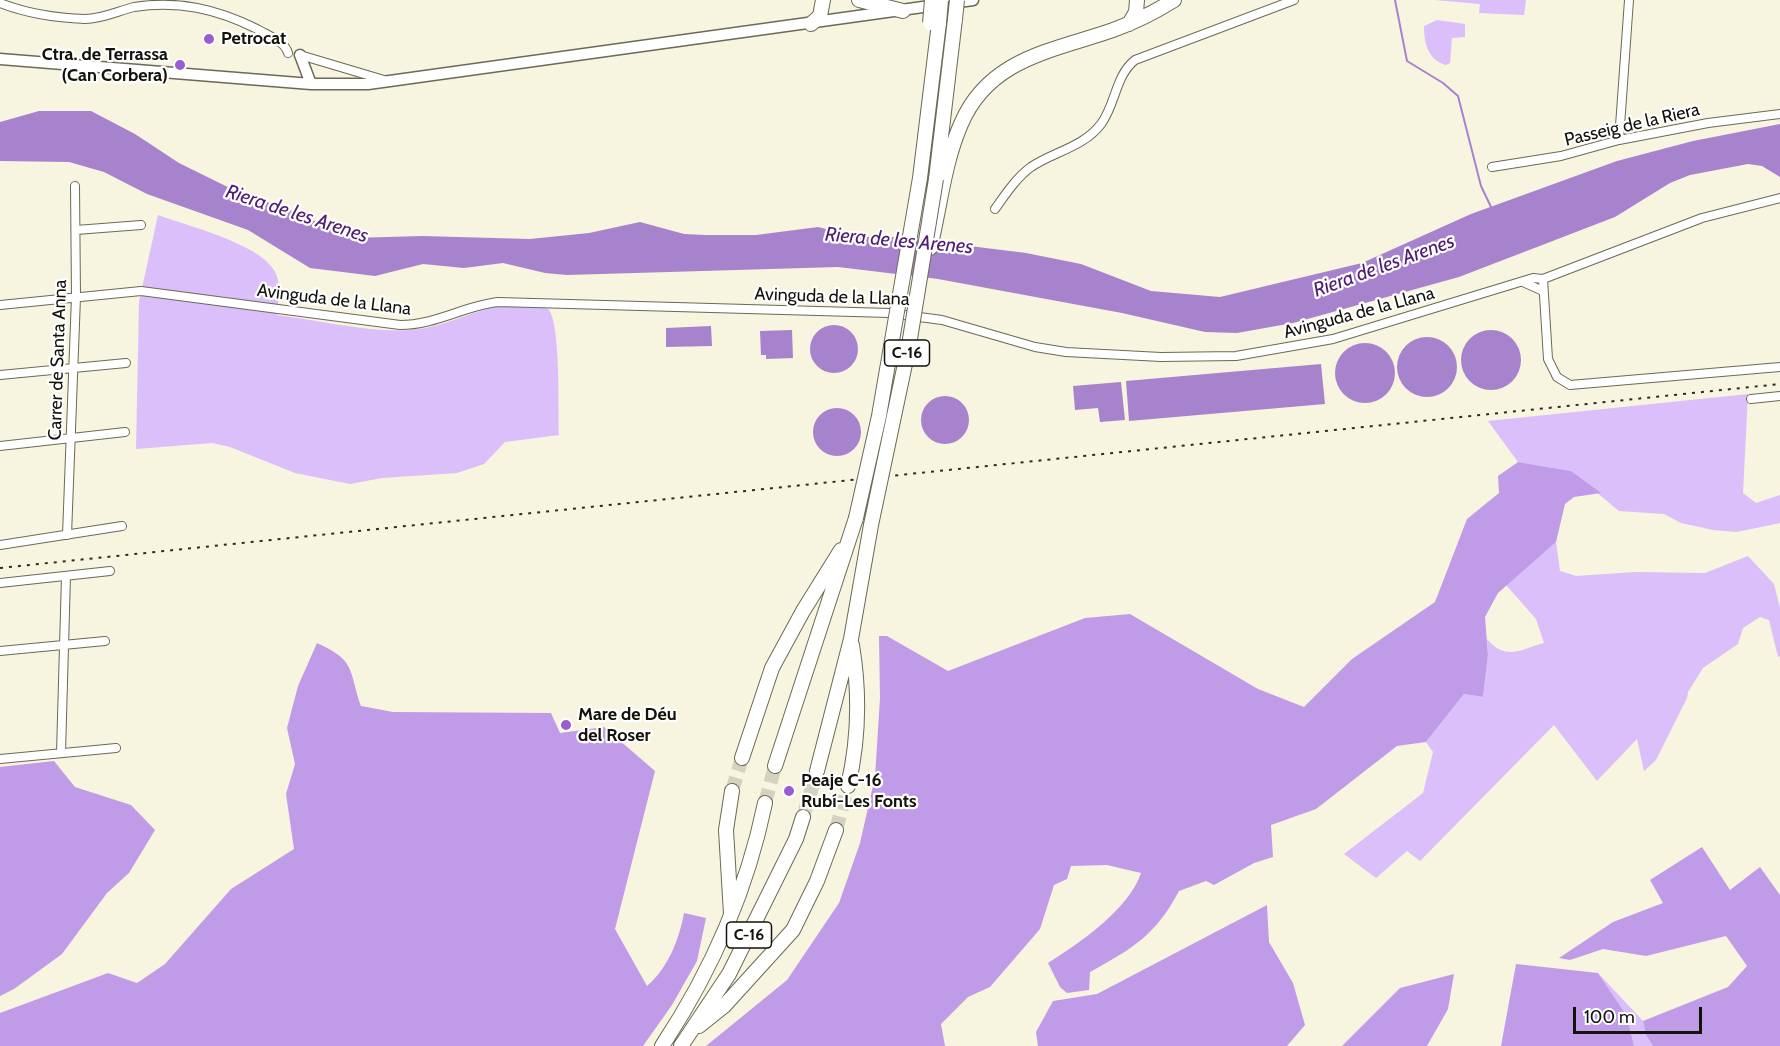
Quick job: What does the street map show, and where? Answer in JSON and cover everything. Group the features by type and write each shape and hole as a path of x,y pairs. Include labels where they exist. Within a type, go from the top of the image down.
{"highway":[{"path":"811,24 820,16 823,0"},
{"path":"859,0 903,11"},
{"path":"932,0 935,23"},
{"name":"C-16","path":"775,766 852,534 881,406 920,178 929,112 935,23 941,0"},
{"name":"C-16","path":"817,771 851,639 871,525 940,183 957,0"},
{"path":"1129,24 1137,8 1137,0"},
{"path":"940,183 961,124 979,93 997,75 1012,64 1046,50 1129,24 1174,0"},
{"name":"C-16","path":"742,758 772,668 829,567 852,534"},
{"name":"C-16","path":"848,786 857,740 858,678 851,639"},
{"name":"C-16","path":"731,918 726,830 732,791"},
{"name":"C-16","path":"662,1046 678,1022 738,903 759,836 765,803"},
{"name":"C-16","path":"681,1046 729,974 796,839 803,817"},
{"name":"C-16","path":"692,1030 724,1006 793,930 817,881 836,830"}],"main road":[{"path":"0,59 311,84 391,82 974,0"},
{"path":"302,60 311,84"},
{"path":"285,82 294,77 302,60"}],"street":[{"path":"995,209 1031,167 1083,140 1096,130 1110,109 1123,74 1135,60 1294,0"},
{"path":"1619,140 1629,0"},
{"path":"0,3 35,15 85,19 147,4 192,4 227,15 259,30 285,45 288,53"},
{"path":"302,60 391,82"},
{"name":"Passeig de la Riera","path":"1492,167 1561,156 1619,140 1708,123 1780,114"},
{"name":"Carrer de Santa Anna","path":"67,536 76,297 75,186"},
{"name":"Avinguda de la Llana","path":"0,304 131,291 400,325 422,324 474,306 506,302 889,313 942,320 1035,347 1066,352 1199,358 1236,356 1304,346 1533,278 1543,279 1702,218 1780,198"},
{"path":"76,231 141,225"},
{"path":"1543,279 1548,359 1557,377 1570,385 1780,367"},
{"path":"1523,282 1543,291"},
{"path":"0,375 126,363"},
{"path":"1751,399 1780,396"},
{"path":"0,446 125,432"},
{"path":"0,545 122,526"},
{"path":"0,583 110,571"},
{"path":"61,753 66,576"},
{"path":"0,651 105,641"},
{"path":"0,759 116,748"}],"shaded area":[{"path":"1435,0 1526,0 1524,15 1479,13 1480,4"},
{"path":"1437,20 1465,24 1465,37 1452,38 1450,63 1446,65 1431,55 1425,39 1424,26"},
{"path":"158,215 238,244 265,260 274,270 278,280 277,315 361,328 410,330 513,304 548,309 552,317 557,348 559,435 505,442 484,464 457,473 382,478 350,484 295,473 230,447 212,443 136,449 139,302"},
{"path":"1748,394 1743,493 1756,503 1780,495 1780,523 1737,532 1713,530 1681,523 1664,514 1619,511 1571,471 1518,462 1488,421"},
{"path":"1518,462 1571,471 1601,493 1574,497 1565,504 1556,542 1498,593 1485,617 1488,655 1483,697 1464,694 1426,742 1397,746 1316,809 1271,825 1273,857 1254,863 1214,885 1206,881 1179,891 1152,930 1131,948 1090,972 1089,990 1067,993 1060,987 1048,963 1074,946 1115,912 1135,886 1141,873 1107,865 1071,866 1067,879 1054,885 1040,929 990,987 968,997 941,1024 945,1046 706,1046 787,980 839,903 860,843 875,777 880,698 879,636 887,636 948,671 1085,618 1130,614 1258,689 1304,707 1352,659 1435,602 1467,519 1499,493 1498,476"},
{"path":"1556,542 1560,571 1576,576 1636,572 1705,573 1748,556 1774,584 1780,608 1780,656 1778,657 1769,620 1760,617 1743,628 1738,644 1703,668 1688,692 1656,760 1644,771 1637,739 1597,781 1554,725 1420,861 1407,851 1376,878 1344,854 1423,793 1433,752 1426,742 1464,694 1483,697 1488,655 1487,639 1500,650 1507,652 1520,651 1544,643 1536,619 1506,585"},
{"path":"317,643 330,649 345,661 352,674 361,706 393,712 551,713 560,733 604,727 655,771 615,929 647,986 661,971 672,953 684,913 706,918 697,961 672,1005 643,1046 0,1046 0,1013 108,973 137,983 165,964 231,889 294,849 286,794 295,764 287,728 298,686"},
{"path":"54,761 75,787 131,805 155,830 129,873 107,893 62,954 14,989 0,996 0,767"},
{"path":"1702,847 1730,890 1760,867 1780,895 1780,1046 1653,1046 1646,1035 1643,1021 1728,987 1747,966 1726,936 1646,956 1603,949 1570,960 1559,958 1613,922 1663,903 1650,880"},
{"path":"1267,905 1269,942 1293,983 1305,1025 1287,1046 1038,1046 1036,1032 1053,1001 1097,994"},
{"path":"1516,964 1598,973 1627,1016 1634,1046 1501,1046"},
{"path":"1598,973 1643,1021 1646,1035 1653,1046 1634,1046 1627,1016"},
{"path":"1454,974 1448,1009 1427,1046 1342,1046 1400,988"}],"water":[{"name":"Riera de les Arenes","path":"39,111 91,111 135,134 179,163 250,198 279,205 352,238 422,236 530,239 589,233 640,222 684,234 705,235 756,235 818,227 859,237 897,237 1026,253 1081,264 1151,291 1220,297 1362,263 1471,214 1617,161 1693,141 1780,124 1780,177 1762,166 1748,164 1690,175 1670,183 1615,217 1459,277 1293,323 1237,333 1205,332 1122,313 938,279 838,267 567,275 545,273 503,263 464,268 423,264 375,276 310,268 248,230 147,194 104,172 69,162 0,161 0,122"},
{"path":"834,325 851,332 858,349 851,366 834,373 817,366 810,349 817,332"},
{"path":"711,326 712,346 666,347 666,328"},
{"path":"792,330 793,358 766,359 766,355 761,355 760,331"},
{"path":"1491,330 1512,339 1521,360 1512,381 1491,390 1470,381 1461,360 1470,339"},
{"path":"1427,337 1448,346 1457,367 1448,388 1427,397 1406,388 1397,367 1406,346"},
{"path":"1365,343 1386,352 1395,373 1386,394 1365,403 1344,394 1335,373 1344,352"},
{"path":"1321,364 1325,404 1129,421 1126,381"},
{"path":"1121,382 1125,420 1100,422 1098,408 1075,410 1073,386"},
{"path":"945,396 962,403 969,420 962,437 945,444 928,437 921,420 928,403"},
{"path":"837,408 854,415 861,432 854,449 837,456 820,449 813,432 820,415"}],"waterway":[{"path":"1395,0 1407,61 1443,83 1458,96 1481,186 1492,209"}],"tunnel":[{"path":"732,791 742,758"},
{"path":"765,803 775,766"},
{"path":"803,817 817,771"},
{"path":"836,830 848,786"}],"railway":[{"path":"0,568 1780,384"}],"place":[{"name":"Petrocat","path":"209,39"},
{"name":"Ctra. de Terrassa (Can Corbera)","path":"180,65"},
{"name":"Mare de Déu del Roser","path":"566,725"},
{"name":"Peaje C-16 Rubí-Les Fonts","path":"789,791"}]}
